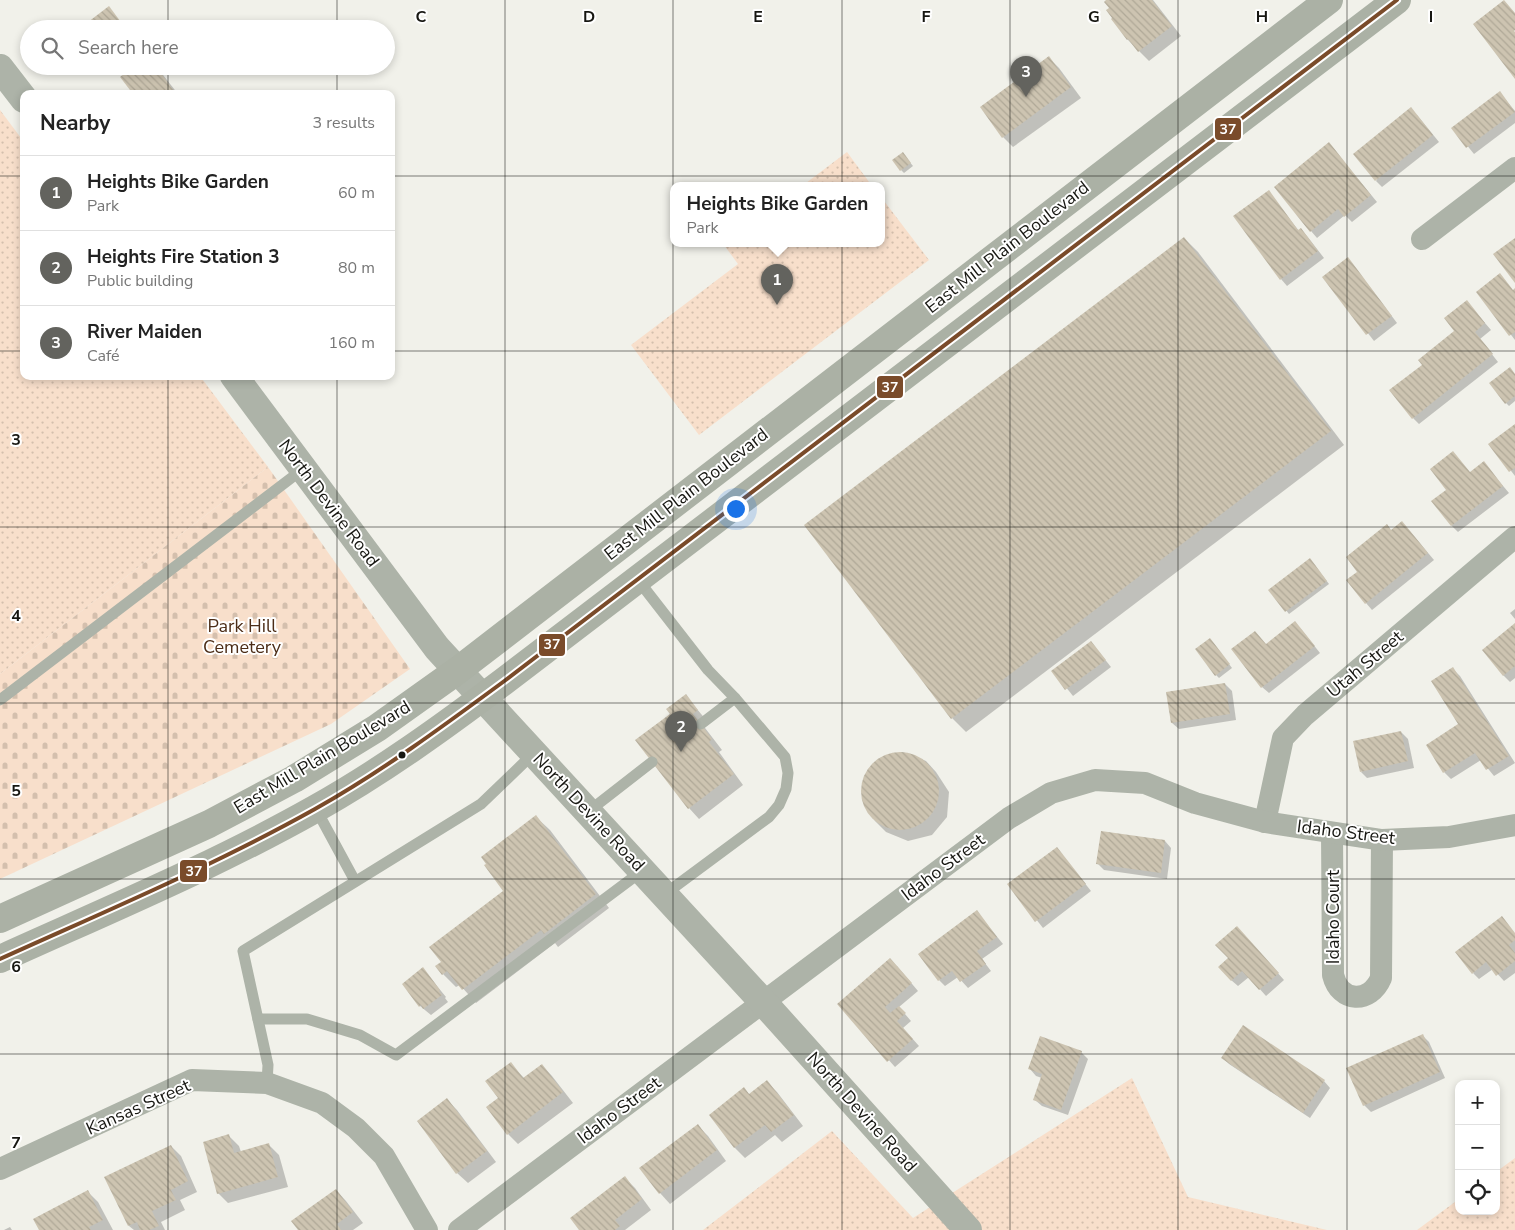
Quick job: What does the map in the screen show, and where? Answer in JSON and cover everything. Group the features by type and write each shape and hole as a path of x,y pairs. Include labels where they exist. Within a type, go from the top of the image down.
{"main road":[{"name":"East Mill Plain Boulevard","path":"0,919 209,824 294,779 377,728 457,671 1329,0"},
{"path":"0,959 236,851 316,809 404,756 638,580 878,394 1397,0"},
{"path":"878,394 904,354 1005,275 1011,267 1006,248"},
{"path":"672,554 694,514 819,418 826,406 822,390"}],"street":[{"path":"0,68 20,95"},
{"path":"1422,239 1515,168"},
{"name":"North Devine Road","path":"237,380 425,632 457,671 589,811 764,1002 968,1230"},
{"name":"Utah Street","path":"1265,822 1283,738 1305,715 1515,537"},
{"name":"Idaho Street","path":"459,1230 1009,818 1051,793 1095,780 1145,783 1195,803 1265,822 1382,840 1449,836 1515,825"},
{"name":"Idaho Court","path":"1332,833 1333,975 1339,988 1345,993 1359,997 1373,991 1381,978 1382,840"},
{"name":"Kansas Street","path":"0,1169 192,1080 267,1083 322,1102 356,1128 384,1156 427,1230"}],"lane":[{"path":"0,700 304,468"},
{"path":"638,580 708,670 735,698 785,757 788,773 786,790 780,805 769,818 665,894"},
{"path":"701,724 735,698"},
{"path":"267,1083 268,1065 243,951 481,804 534,752"},
{"path":"589,811 652,762"},
{"path":"316,809 355,881"},
{"path":"258,1019 307,1019 360,1035 396,1055 643,870"}],"green space":[{"path":"0,110 20,137 20,380 203,380 268,467 0,674"},
{"path":"847,152 869,182 807,182"},
{"path":"885,202 929,260 699,435 631,345 738,264 725,247 885,247"},
{"name":"Park Hill Cemetery","path":"268,467 410,669 331,724 0,879 0,674"},
{"path":"1132,1078 1188,1197 1327,1230 703,1230 832,1131 913,1218"},
{"path":"1515,1158 1515,1230 1417,1230 1455,1202 1455,1215 1500,1215 1500,1169"}],"building":[{"path":"1106,0 1152,0 1172,26 1138,52 1111,19 1106,10 1109,8 1104,2"},
{"path":"1504,0 1515,13 1515,79 1473,24"},
{"path":"109,6 119,20 91,20"},
{"path":"1049,56 1071,87 1002,138 980,107"},
{"path":"123,75 162,75 173,90 130,90 120,77"},
{"path":"1500,91 1515,112 1466,148 1451,128"},
{"path":"1411,107 1433,135 1375,181 1353,154"},
{"path":"1329,142 1371,195 1344,217 1338,209 1310,232 1274,187"},
{"path":"903,152 911,163 900,171 892,160"},
{"path":"1269,190 1298,230 1301,228 1318,251 1280,280 1233,216"},
{"path":"1184,237 1331,431 951,719 804,525"},
{"path":"1515,238 1515,283 1493,254"},
{"path":"1348,257 1392,316 1366,335 1322,277"},
{"path":"1500,273 1513,290 1515,288 1515,332 1509,336 1476,292"},
{"path":"1467,300 1485,323 1475,332 1493,354 1412,419 1389,390 1422,365 1418,360 1454,331 1444,318"},
{"path":"1510,367 1515,374 1515,396 1505,404 1489,383"},
{"path":"1515,424 1515,468 1509,472 1488,444"},
{"path":"1453,451 1470,472 1484,461 1503,486 1451,526 1431,501 1446,490 1430,469"},
{"path":"1402,521 1428,553 1365,604 1346,580 1357,572 1346,557 1387,524 1391,530"},
{"path":"1310,558 1327,581 1285,612 1268,590"},
{"path":"1295,621 1315,646 1261,688 1231,649 1255,631 1266,644"},
{"path":"1515,623 1515,666 1503,676 1482,650"},
{"path":"1210,638 1230,664 1215,676 1195,649"},
{"path":"1091,641 1106,660 1065,690 1051,671"},
{"path":"1453,667 1509,756 1486,770 1475,753 1443,773 1426,745 1458,724 1431,681"},
{"path":"1225,683 1230,714 1171,723 1166,692"},
{"path":"686,694 698,710 693,714 712,739 709,742 734,774 688,809 635,740 670,714 666,709"},
{"path":"1401,731 1408,761 1360,772 1353,741"},
{"path":"900,752 915,755 928,763 936,776 939,791 936,806 928,819 915,827 900,830 885,827 872,819 864,806 861,791 864,776 872,763 885,755"},
{"path":"536,815 596,894 544,934 541,930 462,990 447,971 442,975 435,966 441,962 429,947 503,891 484,865 486,864 481,857"},
{"path":"1101,831 1165,840 1161,873 1096,864"},
{"path":"1057,847 1086,884 1035,922 1007,884"},
{"path":"977,910 997,937 977,951 986,964 960,982 952,971 938,981 918,954"},
{"path":"1502,916 1515,933 1515,940 1509,945 1515,953 1515,961 1496,976 1486,962 1472,974 1455,952"},
{"path":"1237,926 1279,973 1259,990 1242,971 1231,981 1218,967 1228,958 1215,945"},
{"path":"890,958 912,983 885,1007 890,1013 899,1006 906,1013 897,1021 913,1039 887,1062 837,1004"},
{"path":"423,967 442,995 423,1009 421,1005 419,1007 402,984"},
{"path":"1243,1025 1325,1080 1303,1113 1221,1058"},
{"path":"1423,1034 1440,1072 1363,1106 1346,1068"},
{"path":"1040,1036 1082,1051 1061,1110 1033,1100 1042,1074 1028,1069"},
{"path":"511,1062 523,1078 542,1064 563,1092 507,1135 486,1107 498,1098 485,1081"},
{"path":"767,1080 794,1115 771,1132 765,1125 734,1148 709,1115 744,1087 749,1094"},
{"path":"447,1098 487,1151 456,1174 417,1121"},
{"path":"698,1124 717,1150 659,1194 639,1168"},
{"path":"229,1134 234,1153 269,1143 278,1177 217,1194 203,1142"},
{"path":"171,1145 188,1181 171,1190 176,1200 152,1211 159,1226 149,1230 140,1230 137,1222 128,1226 104,1177"},
{"path":"625,1176 642,1199 615,1220 620,1226 615,1230 579,1230 570,1218"},
{"path":"336,1189 353,1212 337,1224 341,1230 298,1230 291,1221"},
{"path":"88,1190 103,1220 89,1227 91,1230 39,1230 33,1219"}],"transit line":[{"name":"37","path":"0,959 238,850 340,795 411,749 503,682 1397,0"}],"place":[{"name":"River Maiden","path":"1026,97"},
{"name":"Heights Bike Garden","path":"777,305"},
{"name":"Heights Fire Station 3","path":"681,752"}]}
